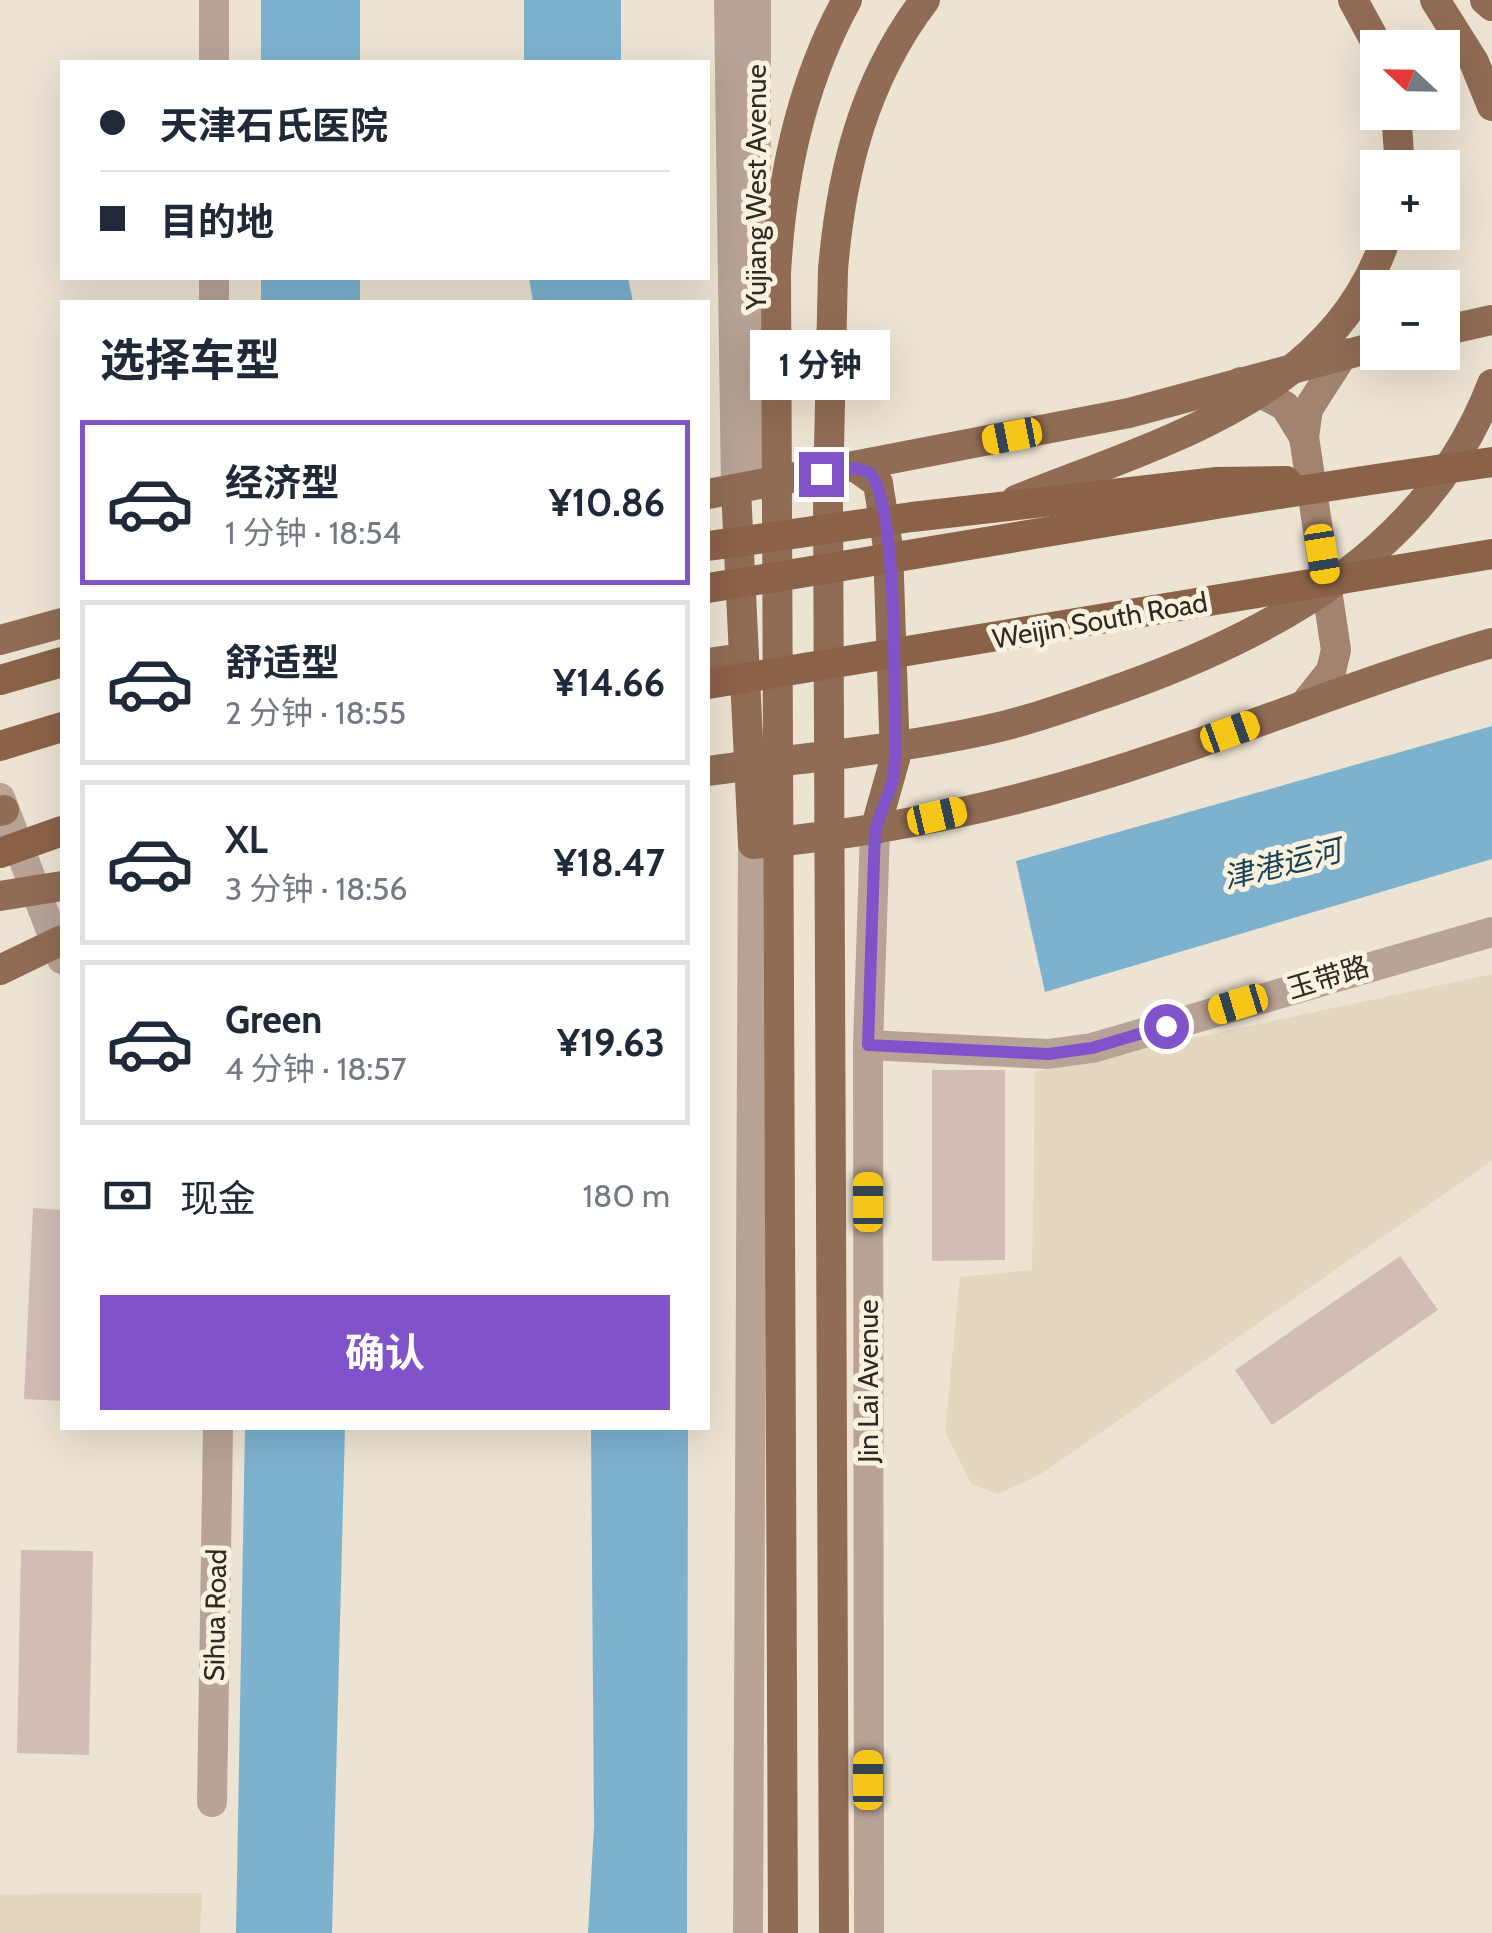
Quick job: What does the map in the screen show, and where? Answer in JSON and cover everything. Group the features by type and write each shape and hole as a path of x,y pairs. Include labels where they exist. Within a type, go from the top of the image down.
{"highway":[{"path":"710,588 1240,503 1344,482 1492,462"},
{"path":"710,546 1000,506 1217,482 1344,482"},
{"name":"Weijin South Road","path":"710,684 1492,554"},
{"path":"0,680 60,663"},
{"path":"0,746 60,728"},
{"path":"0,853 60,832"}],"main road":[{"path":"783,1933 776,274 779,216 799,116 815,67 847,0"},
{"path":"834,1933 828,624 833,270 845,172 857,129 893,47 925,0"},
{"path":"1353,0 1369,30"},
{"path":"1435,0 1474,62 1492,106"},
{"path":"1485,0 1492,6"},
{"path":"1000,506 1217,420 1274,386 1322,345 1343,319 1376,267 1382,250"},
{"path":"1460,327 1492,320"},
{"path":"1360,350 1129,412 857,468 722,491 742,658 753,844 875,830 1157,758 1385,674 1492,643"},
{"path":"1303,706 1331,671 1336,650 1304,437 1308,410 1344,353"},
{"path":"1240,382 1284,406 1304,437"},
{"path":"710,771 984,730 1043,716 1221,648 1315,598 1385,544 1426,500 1462,450 1492,384"},
{"path":"857,468 878,483 888,548 895,759 893,780 875,830"},
{"path":"0,640 60,624"},
{"path":"1336,650 1352,665 1385,674"},
{"path":"710,662 742,658"},
{"path":"0,896 60,886"},
{"path":"0,970 60,947"}],"street":[{"path":"214,0 214,60"},
{"name":"Yujiang West Avenue","path":"722,491 729,0"},
{"name":"Yujiang West Avenue","path":"756,0 756,450 760,463 785,480"},
{"path":"1,806 60,947"},
{"name":"Jin Lai Avenue","path":"869,1933 868,1045 875,830"},
{"path":"748,1933 753,844"},
{"name":"玉带路","path":"868,1045 1048,1054 1092,1048 1492,932"},
{"name":"Sihua Road","path":"212,1802 218,1430"}],"shaded area":[{"path":"1492,974 1492,1161 1041,1474 998,1494 971,1484 945,1432 960,1277 1032,1270 1035,1072"},
{"path":"202,1893 200,1933 0,1933 0,1894"}],"water":[{"path":"261,0 360,0 360,60 261,60"},
{"path":"524,0 621,0 621,60 524,60"},
{"path":"261,280 360,280 360,300 261,300"},
{"path":"529,280 628,280 633,300 533,300"},
{"name":"津港运河","path":"1492,726 1492,859 1045,992 1016,861"},
{"path":"245,1430 345,1430 332,1933 236,1933"},
{"path":"591,1430 688,1430 687,1933 588,1933 594,1826"}],"building":[{"path":"932,1070 1005,1070 1005,1260 932,1261"},
{"path":"33,1208 60,1210 60,1401 24,1399"},
{"path":"1400,1256 1438,1310 1272,1425 1235,1370"},
{"path":"21,1550 93,1551 89,1755 17,1753"}],"route":[{"path":"821,474 857,468 870,473 878,483 888,548 895,759 893,780 875,830 868,1045 1048,1054 1092,1048 1166,1026"}]}
